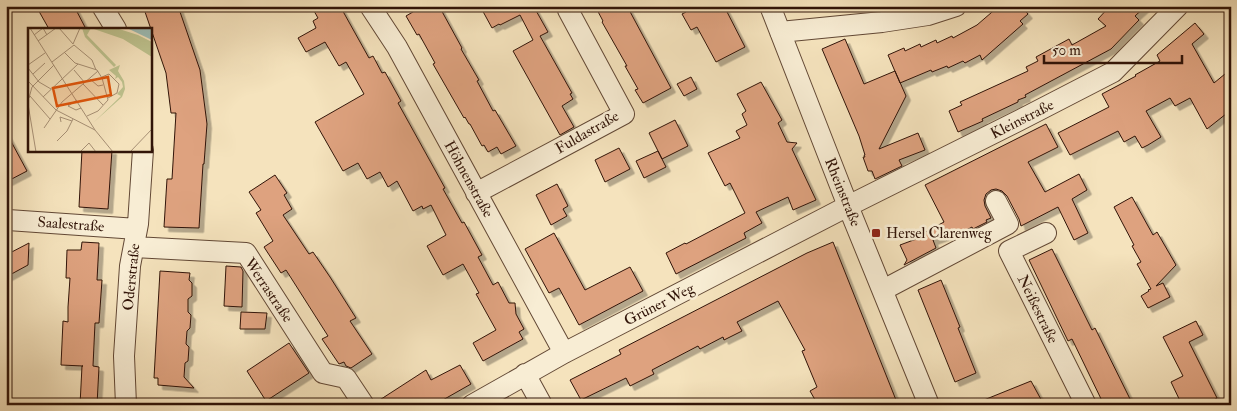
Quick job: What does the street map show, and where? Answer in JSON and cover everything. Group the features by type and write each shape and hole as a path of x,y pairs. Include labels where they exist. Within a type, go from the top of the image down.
{"street":[{"path":"102,6 115,28"},
{"name":"Höhnenstraße","path":"370,6 398,47 564,353"},
{"name":"Rheinstraße","path":"770,6 848,206 929,405"},
{"path":"780,32 928,16 956,6"},
{"name":"Kleinstraße","path":"848,206 1012,125 1113,72 1178,6"},
{"name":"Fuldastraße","path":"476,192 624,114 568,10"},
{"name":"Oderstraße","path":"126,405 124,356 130,266 135,238 143,151"},
{"path":"883,290 1008,224 996,201"},
{"name":"Grüner Weg","path":"472,405 564,353 848,206"},
{"name":"Saalestraße","path":"6,221 135,238"},
{"name":"Neißestraße","path":"1046,232 1009,251 1086,405"},
{"name":"Werrastraße","path":"135,238 246,253 323,373 346,378 364,405"},
{"path":"525,374 542,405"}],"building":[{"path":"36,6 74,6 85,28 48,28"},
{"path":"143,6 178,6 200,70 207,124 199,228 164,227 167,179 172,179 176,113 171,113 166,73"},
{"path":"322,6 340,6 369,58 373,56 382,73 385,72 401,101 398,103 445,188 443,189 482,255 478,257 493,285 498,282 509,303 515,303 516,314 524,329 519,332 523,339 483,361 473,343 496,330 476,294 479,293 463,264 443,275 427,246 446,235 431,205 423,209 422,206 413,211 397,181 388,187 380,172 367,179 358,163 343,171 315,122 364,94 346,62 339,66 325,42 306,52 298,38 316,28 313,21 318,18 314,11"},
{"path":"423,6 439,6 479,80 477,81 493,111 495,110 516,146 501,154 497,147 488,152 484,145 482,146 433,64 435,63 419,34 417,35 406,16"},
{"path":"480,6 535,6 548,32 540,36 572,93 570,94 573,99 562,106 574,127 560,135 513,51 533,40 520,15 492,28"},
{"path":"595,6 627,6 671,88 643,103 635,90 638,89 625,66 627,66"},
{"path":"683,6 724,6 745,47 716,62 697,27 691,30 682,14 686,12"},
{"path":"999,6 1021,6 1028,14 1020,21 1023,24 982,60 980,55 965,63 963,61 948,68 947,66 932,72 931,70 900,83 888,55 904,48 905,51 920,44 921,47 936,40 937,43 952,36 953,38 977,25"},
{"path":"1110,6 1146,6 1135,16 1139,20 1111,49 1025,95 1026,97 1018,100 1018,102 982,119 983,121 958,132 949,111 962,105 960,102 1028,71 1026,67 1038,61 1036,57 1069,39 1072,45 1106,26 1098,19"},
{"path":"1195,23 1204,34 1192,44 1214,83 1231,69 1231,110 1207,129 1190,98 1175,106 1170,98 1146,111 1161,137 1148,145 1142,148 1135,136 1124,142 1118,131 1070,155 1058,133 1109,107 1102,94 1160,61 1157,55"},
{"path":"845,39 864,84 895,71 906,96 879,149 918,133 925,150 899,160 902,166 875,179 872,171 868,171 859,136 822,49"},
{"path":"691,77 697,89 684,96 677,84"},
{"path":"761,82 782,120 778,123 787,142 797,143 792,149 816,200 793,210 788,197 756,212 762,223 744,233 746,238 676,274 666,253 745,213 730,183 725,186 708,153 740,138 736,131 747,125 742,114 746,111 737,94"},
{"path":"675,120 688,146 662,159 649,133"},
{"path":"1046,124 1058,147 1028,162 1045,192 1079,174 1087,190 1072,199 1088,233 1074,240 1058,207 1021,226 1007,196 1002,191 996,189 986,194 984,200 991,218 986,220 987,222 959,234 958,231 933,240 936,248 904,265 907,260 900,245 919,238 918,236 944,222 925,185"},
{"path":"6,132 27,171 6,182"},
{"path":"619,148 630,169 605,182 595,160"},
{"path":"82,151 112,151 108,209 79,207"},
{"path":"658,151 666,167 644,178 636,161"},
{"path":"275,175 287,193 284,195 292,209 283,215 309,254 313,252 330,277 356,318 350,321 372,354 351,368 346,366 344,362 339,364 322,339 328,336 286,270 281,273 264,247 273,241 256,213 261,210 249,192"},
{"path":"557,184 568,206 563,209 567,216 551,225 536,195"},
{"path":"1132,197 1153,235 1157,232 1176,265 1156,286 1163,283 1170,297 1148,308 1141,296 1151,289 1137,264 1141,262 1132,246 1134,245 1114,207"},
{"path":"554,233 585,290 630,267 643,291 579,325 559,288 549,293 525,249"},
{"path":"82,242 99,243 97,280 102,280 99,323 95,323 93,366 99,367 97,405 80,405 83,366 61,365 63,321 68,322 70,278 66,278 67,250 81,250"},
{"path":"833,242 898,405 818,405 810,391 817,387 802,351 805,350 778,301 737,322 742,331 724,340 723,337 700,349 698,346 652,370 654,374 630,386 626,378 581,400 570,380 621,354 619,350 807,253"},
{"path":"29,243 28,265 6,277 6,255"},
{"path":"1052,249 1092,330 1095,328 1133,405 1104,405 1072,339 1068,341 1029,260"},
{"path":"226,266 241,267 243,271 242,307 224,306"},
{"path":"160,271 190,273 189,280 192,283 192,296 188,299 188,312 191,315 186,344 189,347 188,361 185,363 184,377 194,388 158,385 158,378 154,378"},
{"path":"941,280 976,373 955,382 918,290"},
{"path":"241,312 267,313 265,329 240,329"},
{"path":"1196,321 1203,335 1189,342 1217,398 1205,405 1182,405 1171,382 1183,376 1163,337"},
{"path":"289,343 309,373 266,401 247,371"},
{"path":"460,365 471,384 434,405 376,405 375,403 426,370 431,380"},
{"path":"1031,381 1044,405 974,404"}],"place":[{"name":"Hersel Clarenweg","path":"876,233"}]}
